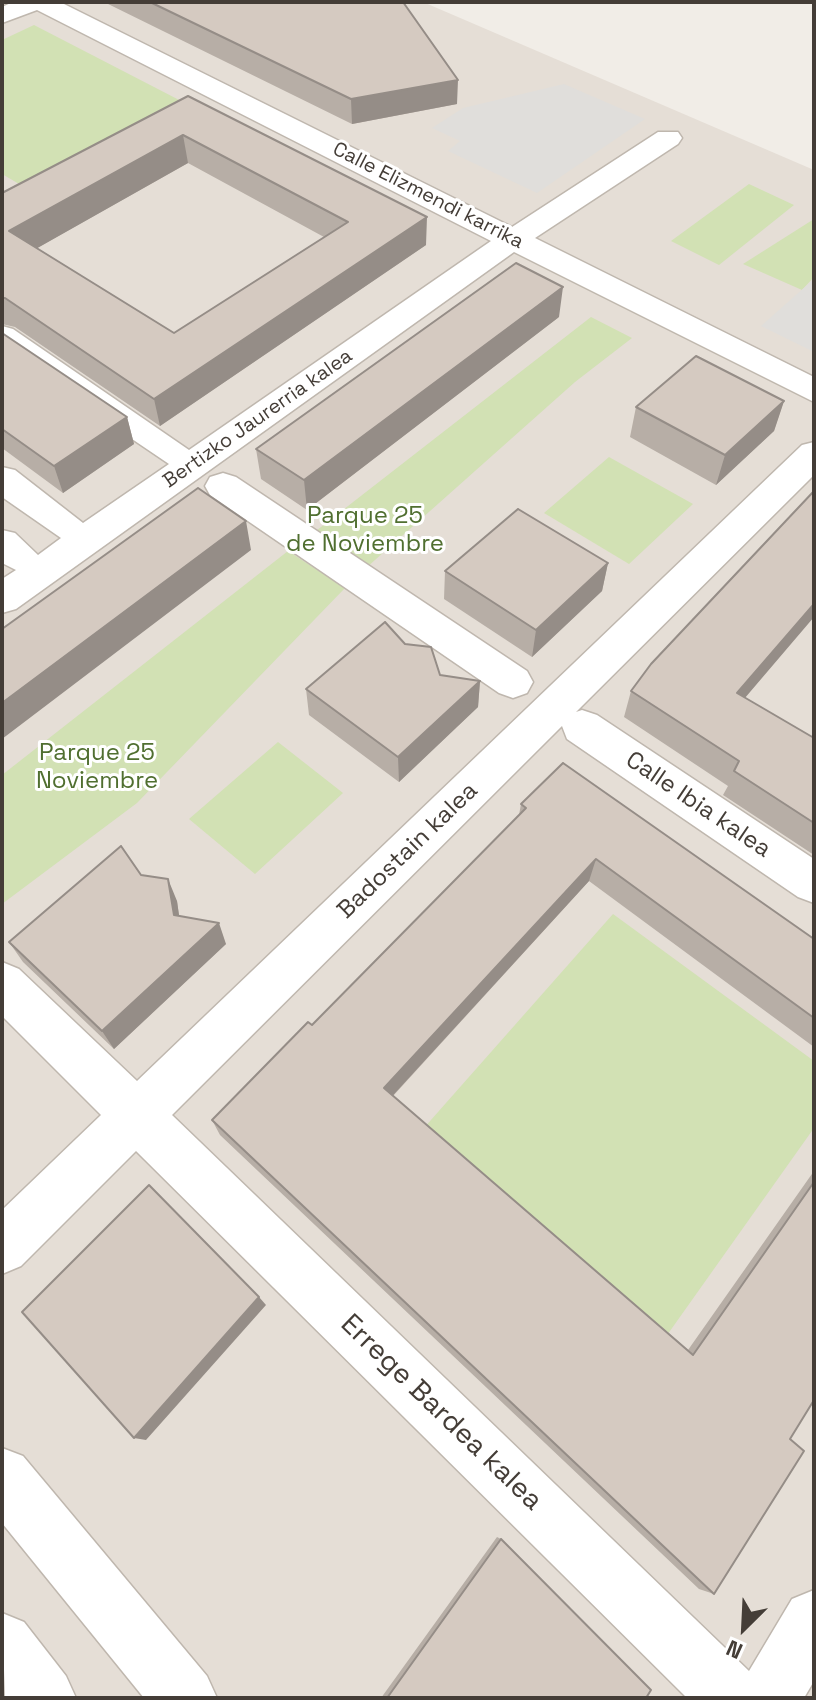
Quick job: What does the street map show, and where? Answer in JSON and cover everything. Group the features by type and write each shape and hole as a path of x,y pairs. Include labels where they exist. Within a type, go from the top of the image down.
{"street":[{"path":"2,16 34,2"},
{"name":"Calle Elizmendi karrika","path":"41,2 814,391"},
{"name":"Bertizko Jaurerria kalea","path":"2,599 513,239 668,138"},
{"path":"2,336 173,453"},
{"name":"Badostain kalea","path":"2,1247 814,454"},
{"path":"2,479 67,527"},
{"path":"223,486 513,682"},
{"name":"Calle Ibia kalea","path":"582,727 814,883"},
{"name":"Errege Bardea kalea","path":"2,984 732,1698"},
{"path":"2,1477 185,1698"},
{"path":"769,1698 814,1621"},
{"path":"2,1644 44,1698"}],"shaded area":[{"path":"2,2 423,2 814,170 814,1698 2,1698"},
{"path":"564,84 645,119 537,193 448,151 460,141 432,128 463,108"},
{"path":"814,279 814,352 761,326"}],"green space":[{"path":"34,25 185,103 26,188 2,174 2,40"},
{"path":"749,184 794,205 719,265 671,241"},
{"path":"814,219 814,277 802,290 743,264"},
{"name":"Parque 25 de Noviembre","path":"591,317 632,338 575,382 366,568 312,534"},
{"path":"609,457 693,504 629,564 544,513"},
{"name":"Parque 25 Noviembre","path":"288,551 345,588 137,803 2,904 2,775"},
{"path":"278,742 343,793 255,874 189,819"},
{"path":"613,914 814,1061 814,1128 665,1338 423,1129"}],"building":[{"path":"150,2 403,2 458,80 351,99"},
{"path":"188,96 427,217 154,399 2,298 2,193","holes":["183,135 348,222 174,333 9,231"]},
{"path":"516,263 563,287 304,480 256,449"},
{"path":"2,333 127,417 54,466 2,429"},
{"path":"696,356 784,401 725,455 636,407"},
{"path":"198,488 246,521 2,703 2,629"},
{"path":"814,491 814,604 737,693 814,738 814,823 734,771 739,761 631,691 651,664"},
{"path":"518,509 608,563 536,630 445,571"},
{"path":"385,622 405,644 431,647 440,675 480,681 398,757 306,689"},
{"path":"563,763 814,939 814,1018 596,859 384,1088 693,1355 814,1182 814,1400 790,1439 804,1451 714,1594 212,1120 308,1022 312,1025 526,808 521,804"},
{"path":"121,846 141,875 168,879 174,915 219,923 102,1031 9,942"},
{"path":"149,1185 259,1297 134,1438 22,1312"},
{"path":"501,1539 651,1690 646,1698 387,1698"}]}
